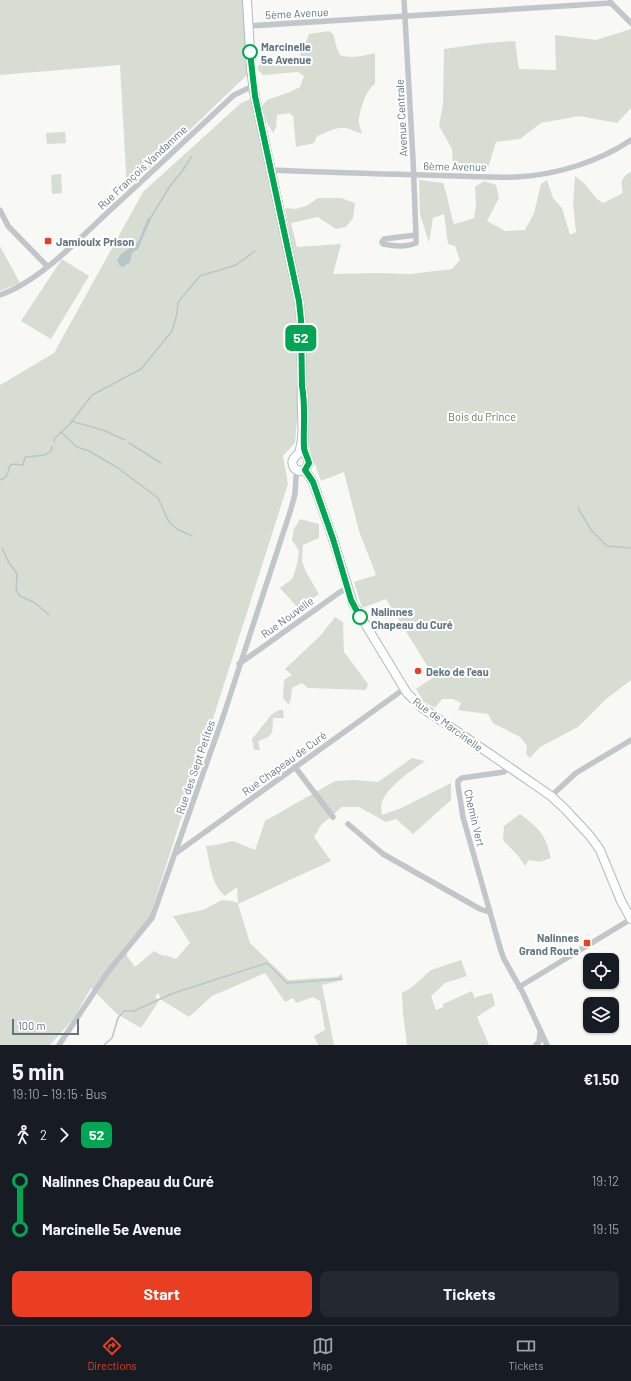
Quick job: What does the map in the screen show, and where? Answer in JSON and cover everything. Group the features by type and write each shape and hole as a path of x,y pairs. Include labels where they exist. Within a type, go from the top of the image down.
{"street":[{"path":"247,0 253,86 297,288 300,315 302,386 301,449 302,455 309,463 301,470 294,468 292,463 294,458 302,455"},
{"name":"Avenue Centrale","path":"404,0 416,235"},
{"path":"610,2 631,23"},
{"name":"5ème Avenue","path":"248,26 610,2"},
{"name":"Rue François Vandamme","path":"0,295 10,292 29,281 86,232 234,95 253,86"},
{"name":"6ème Avenue","path":"271,170 498,177 533,175 560,170 584,162 605,154 631,140"},
{"path":"0,210 8,226 47,266"},
{"path":"416,235 416,243 411,245 387,245 383,244 382,242 384,239 416,235"},
{"name":"Rue de Marcinelle","path":"301,470 313,482 354,607 412,699 421,707 551,796 574,818 597,844 620,898 631,919"},
{"name":"Rue des Sept Petites","path":"59,1045 107,973 152,918 223,718 239,664 291,509 295,494 296,477 301,470"},
{"name":"Rue Nouvelle","path":"239,664 340,592 348,588"},
{"name":"Rue Chapeau de Curé","path":"175,854 404,688"},
{"path":"551,796 576,773 631,740"},
{"path":"295,767 333,817"},
{"name":"Chemin Vert","path":"509,767 504,772 462,778 458,783 462,818 504,960 520,987 540,1033 547,1045"},
{"path":"348,824 383,854 489,912"},
{"path":"520,987 631,919"},
{"path":"536,1045 539,1042 540,1033"}],"green space":[{"path":"0,0 243,0 247,75 127,190 120,65 0,75"},
{"path":"631,29 631,108 617,123 579,116 541,123 520,139 496,142 487,171 453,167 452,149 439,126 443,104 444,49 486,43 515,41 519,69 556,70 555,35 596,40"},
{"path":"329,31 333,34 340,55 353,57 375,53 375,84 366,95 362,105 359,123 362,133 346,128 339,128 317,136 314,143 296,147 293,116 289,113 277,115 276,128 273,133 266,121 262,106 267,100 300,87 304,76 298,72 263,75 258,70 258,66 262,62 268,63 300,56 309,34"},
{"path":"250,99 257,114 297,302 300,385 295,443 283,456 288,484 149,919 126,946 127,956 135,967 154,951 167,958 162,954 176,959 190,943 173,916 203,910 222,900 238,903 237,887 225,896 217,886 212,873 206,846 233,841 255,850 265,821 335,781 354,780 378,782 412,758 425,761 400,779 389,790 381,804 382,815 399,809 451,783 451,800 413,834 396,819 386,822 359,807 342,807 321,825 314,837 331,861 238,904 250,943 288,980 337,977 342,974 343,980 322,985 334,1045 318,1045 314,1036 325,1030 320,1001 313,997 296,1003 293,998 285,1002 265,973 212,996 189,1017 160,999 159,993 155,996 159,1001 141,1028 117,1014 91,988 74,1018 50,1045 0,1045 0,385 54,353 143,192 241,103"},
{"path":"65,132 66,143 47,144 46,133"},
{"name":"Bois du Prince","path":"631,172 631,680 605,700 578,727 540,747 530,758 526,754 527,746 520,737 493,723 488,714 458,710 461,703 453,699 442,699 435,708 424,702 416,689 434,677 386,599 362,608 354,582 376,575 359,531 344,472 321,481 310,450 307,432 305,326 285,208 296,209 306,206 318,198 341,198 355,203 353,218 346,227 336,229 318,217 291,223 297,247 341,244 333,274 410,274 452,269 460,260 455,246 448,244 444,214 433,218 429,243 420,214 419,180 443,183 454,224 474,218 476,205 475,187 484,181 496,185 499,198 487,221 505,231 525,230 534,213 541,184 547,180 553,198 562,208 570,235 576,232 573,204 575,176 584,183 597,199 603,203 623,193 622,180"},
{"path":"61,174 62,193 52,194 51,175"},
{"path":"0,246 20,283 0,291"},
{"path":"62,259 89,276 51,339 21,321"},
{"path":"300,519 319,524 319,538 303,545 302,561 306,572 319,594 298,608 280,588 292,579 297,565 299,551 292,540 294,529"},
{"path":"335,617 343,622 344,652 368,684 366,690 308,688 302,683 292,688 289,705 283,698 284,680 292,675 285,669 321,635"},
{"path":"279,710 283,710 284,718 273,718 272,733 258,741 260,750 254,750 252,739 271,715"},
{"path":"520,814 537,828 544,837 551,858 540,862 529,860 525,866 519,857 503,840 504,826"},
{"path":"461,960 467,976 445,983 431,996 436,1010 443,1007 443,1004 472,991 475,999 476,997 492,993 495,1005 477,1017 489,1045 407,1045 402,993 411,988 431,970"}],"shaded area":[{"path":"151,217 138,249 132,253 130,262 123,267 120,266 117,261 120,255 138,242 148,218"}],"waterway":[{"path":"151,217 170,186 192,156"},
{"path":"54,442 54,439 69,425 92,395 141,369 172,331 177,314 178,302 200,276 236,265 255,251"},
{"path":"71,421 103,430 125,440"},
{"path":"61,432 77,447 89,451 118,468 158,498 169,522 177,529 192,536"},
{"path":"129,443 161,463"},
{"path":"0,480 7,475 9,467 12,464 23,465 25,457 45,455 51,451 52,447"},
{"path":"578,508 591,530 607,546 631,548"},
{"path":"2,548 8,561 17,574 16,590 20,596 35,603 49,615"},
{"path":"104,1045 112,1038 118,1018 124,1011 134,1011 171,994 267,963 287,983 341,979"}],"bus line":[{"name":"52","path":"250,52 255,96 300,306 302,386 305,412 304,449 309,463 305,470 313,482 333,539 351,600 360,617"}],"place":[{"name":"Marcinelle 5e Avenue","path":"250,52"},
{"name":"Jamioulx Prison","path":"48,241"},
{"name":"Nalinnes Chapeau du Curé","path":"360,617"},
{"name":"Deko de l'eau","path":"418,671"},
{"name":"Nalinnes Grand Route","path":"587,943"}]}
